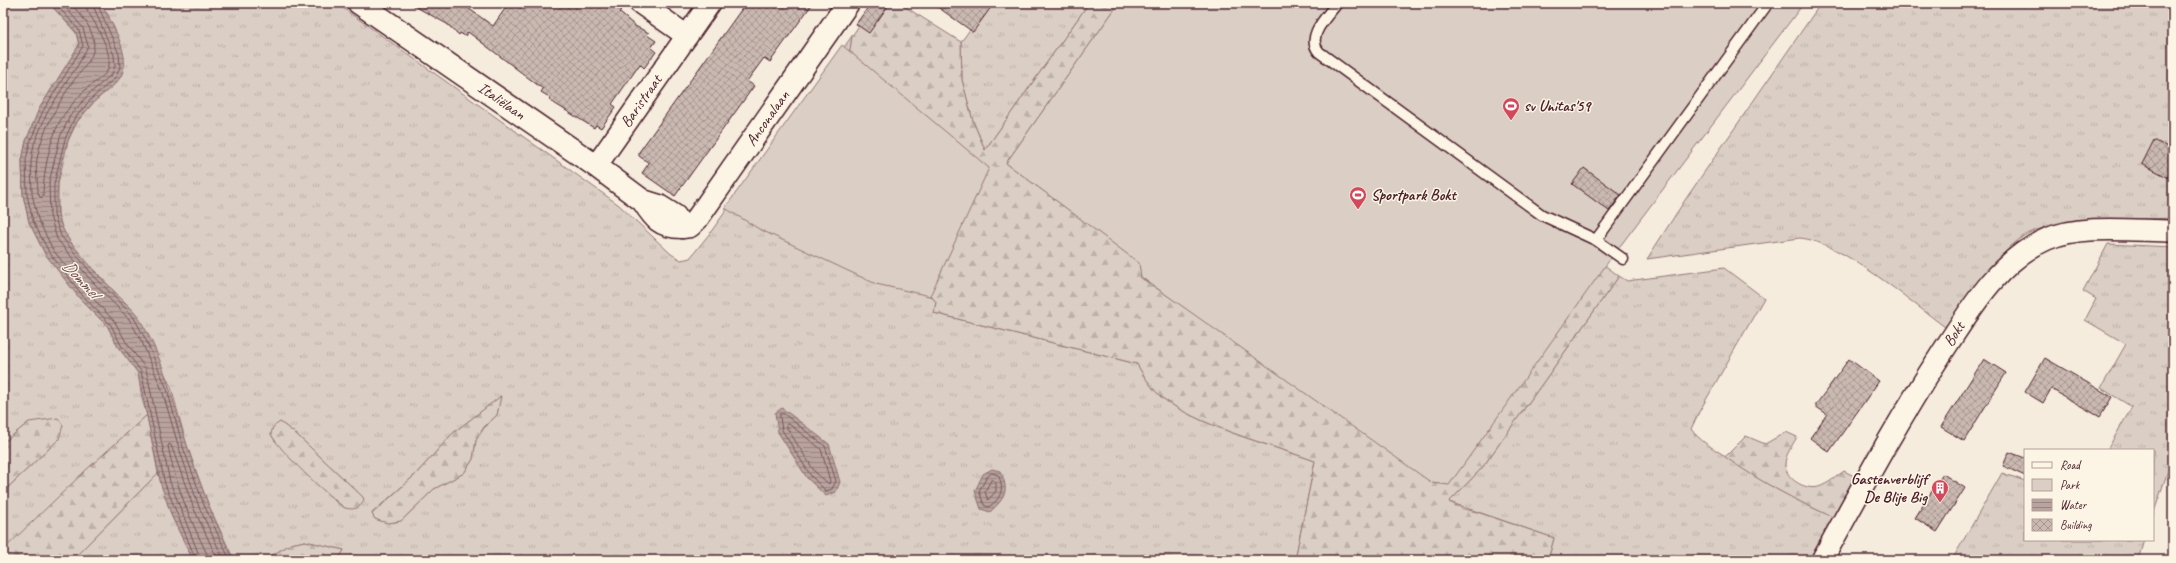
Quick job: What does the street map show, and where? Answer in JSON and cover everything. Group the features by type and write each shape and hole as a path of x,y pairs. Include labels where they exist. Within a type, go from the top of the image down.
{"street":[{"name":"Italiëlaan","path":"360,3 596,166 643,201 653,216 668,227 682,227"},
{"path":"640,3 687,36"},
{"name":"Baristraat","path":"596,166 710,3"},
{"name":"Anconalaan","path":"682,227 690,226 697,219 848,3"},
{"name":"Bokt","path":"1822,560 1890,437 1926,377 1983,294 2020,254 2047,239 2066,233 2090,231 2173,231"}],"lane":[{"path":"1337,3 1315,33 1315,44 1319,52 1542,215 1596,240 1623,259"},
{"path":"1596,240 1768,3"}],"green space":[{"path":"3,3 49,3 76,33 79,45 39,109 26,141 22,160 23,195 29,222 45,254 108,327 118,347 138,373 142,399 147,415 3,552 3,492 59,439 29,422 3,443"},
{"path":"100,3 336,3 619,205 671,254 681,260 690,258 710,233 852,36 837,142 877,230 936,302 934,313 1137,364 1147,381 1160,396 1193,416 1234,433 1315,461 1295,560 338,560 344,550 305,541 291,544 264,560 234,560 208,504 187,446 171,387 136,314 95,271 64,234 58,214 58,184 68,141 77,122 95,101 108,90 109,16","holes":["500,397 497,415 484,428 476,440 473,459 464,473 434,489 401,521 388,523 375,519 372,513 416,474 453,433","280,422 295,433 363,497 345,508 336,502 275,441 271,434","778,432 826,496 808,478"]},
{"path":"874,3 899,3 961,42 962,80 973,121 985,150 1089,3 1119,3 1006,163 1140,263 1141,278 1203,319 1595,258 1619,276 1482,468 1449,502 1464,509 1554,538 1548,560 1295,560 1315,461 1234,433 1193,416 1160,396 1147,381 1137,364 934,313 936,302 877,230 837,142 852,36"},
{"path":"989,3 1089,3 985,150 973,121 962,80 961,42"},
{"name":"Sportpark Bokt","path":"1119,3 1804,3 1611,258 1449,485 1432,483 1141,277 1139,263 1006,163"},
{"path":"1821,3 2173,3 2173,218 2073,223 2052,226 2022,237 1991,267 1950,328 1945,327 1875,274 1854,261 1835,250 1816,242 1800,238 1647,259 1685,200"},
{"path":"842,45 989,168 930,296 876,284 759,229 725,208"},
{"path":"2108,244 2173,247 2173,456 2154,512 2154,449 2108,449 2132,407 2101,388 2126,344 2085,320 2096,299 2083,291"},
{"path":"1724,268 1764,298 1699,412 1691,429 1705,443 1748,472 1804,504 1833,517 1810,560 1548,560 1554,538 1449,502 1482,468 1619,276 1627,281"},
{"path":"501,396 497,415 484,427 476,440 473,459 464,473 434,489 401,521 388,523 375,519 372,514 416,474 453,433"},
{"path":"147,415 158,473 72,560 3,560 3,550 86,470"},
{"path":"58,418 63,425 59,439 3,492 3,443 29,422"},
{"path":"280,422 295,433 363,497 364,501 360,506 354,509 345,508 316,484 294,462 276,442 271,434 273,427"},
{"path":"1786,432 1797,437 1787,454 1785,461 1786,470 1793,480 1804,486 1816,487 1827,483 1844,471 1856,477 1833,517 1778,490 1725,457 1746,436 1765,444"},
{"path":"158,473 172,517 193,560 72,560"},
{"path":"2002,473 2024,481 2024,541 2144,541 2138,560 1952,560"},
{"path":"305,541 344,550 338,560 264,560 291,544"}],"water":[{"name":"Dommel","path":"49,3 100,3 117,34 124,60 123,73 120,78 83,114 72,131 61,166 57,192 58,214 61,225 74,247 102,279 133,310 146,331 161,363 187,445 214,518 234,560 193,560 172,517 161,485 138,373 118,347 108,327 80,299 45,254 29,222 23,195 22,160 26,141 39,109 79,45 76,32"},
{"path":"782,408 829,444 840,482 836,492 826,496 807,478 778,432 775,413"},
{"path":"992,469 1000,471 1005,484 1005,489 1002,498 990,512 981,509 975,491 983,474"}],"building":[{"path":"409,3 461,3 493,26 509,3 514,3 524,10 529,3 611,3 621,10 619,12 635,26 649,33 647,35 656,41 651,48 656,52 644,68 640,64 612,104 616,107 601,128 596,125 594,128 549,100 551,98 541,92 543,89 468,32 465,36 460,33 459,35 447,24"},
{"path":"746,3 813,3 770,62 764,58 747,81 754,86 675,196 642,173 649,163 639,156 639,152"},
{"path":"871,3 890,3 869,33 856,24"},
{"path":"932,3 994,3 973,32"},
{"path":"2154,140 2173,150 2173,180 2142,164"},
{"path":"1584,168 1621,195 1609,211 1572,184"},
{"path":"2045,358 2112,397 2100,417 2051,389 2043,403 2025,392"},
{"path":"1849,359 1879,381 1829,452 1810,438 1827,414 1815,406"},
{"path":"1984,359 2006,373 1964,441 1941,427"},
{"path":"2009,452 2024,458 2024,476 2003,466"},
{"name":"Gastenverblijf De Blije Big","path":"1943,474 1965,488 1937,532 1915,518"}],"place":[{"name":"sv Unitas'59","path":"1511,121"},
{"name":"Sportpark Bokt","path":"1358,210"},
{"name":"Gastenverblijf De Blije Big","path":"1940,503"}]}
